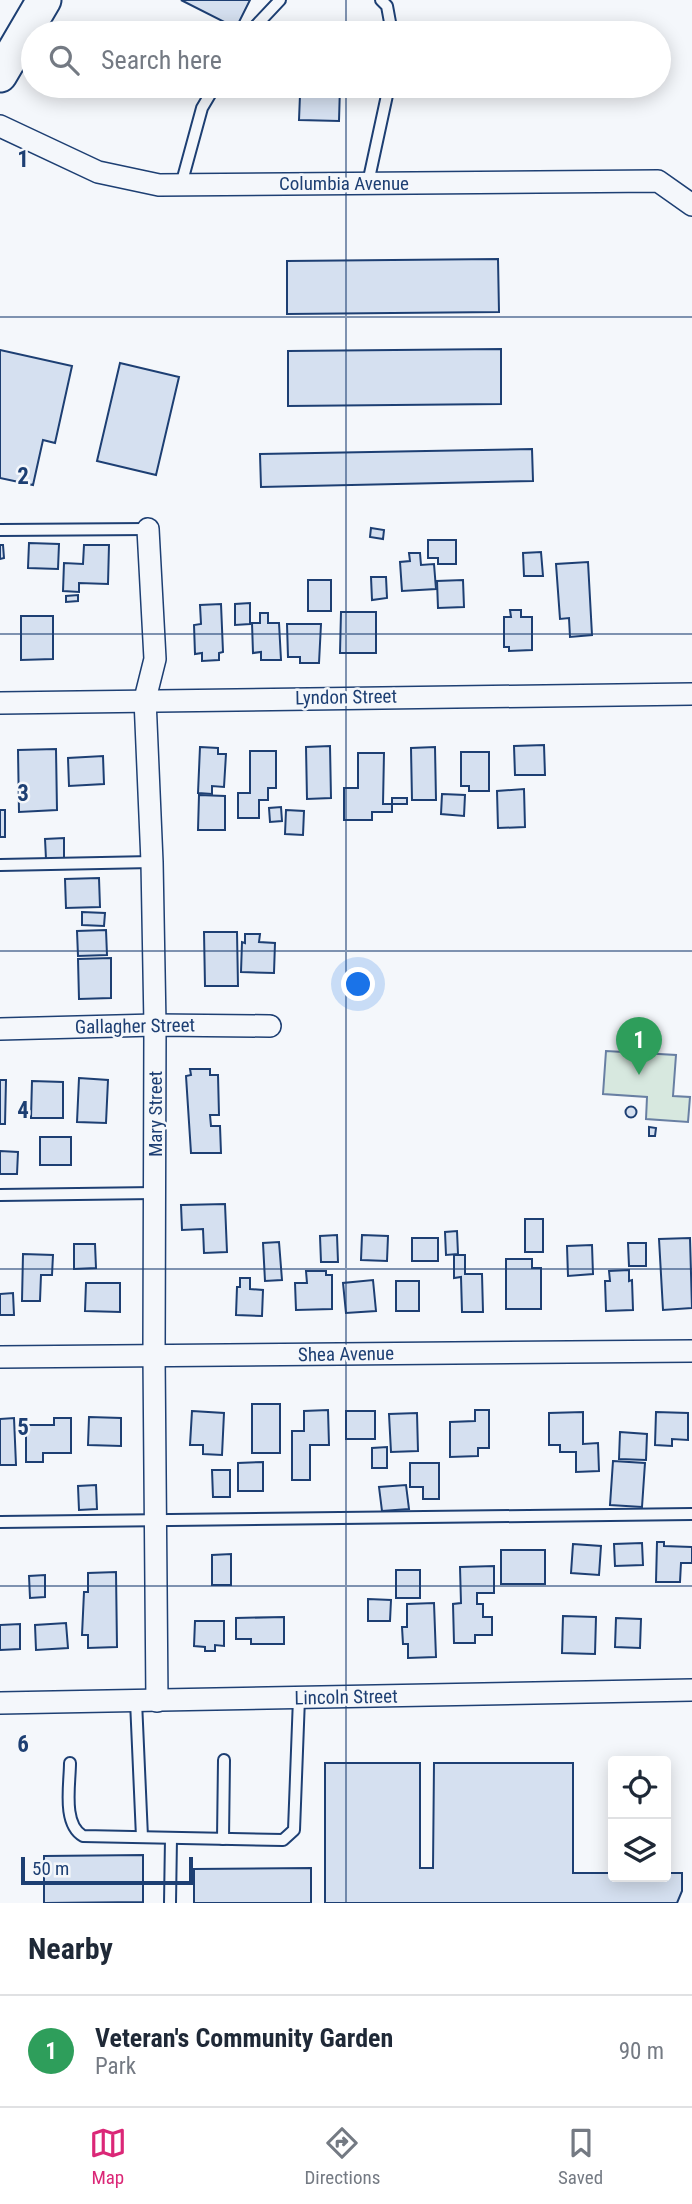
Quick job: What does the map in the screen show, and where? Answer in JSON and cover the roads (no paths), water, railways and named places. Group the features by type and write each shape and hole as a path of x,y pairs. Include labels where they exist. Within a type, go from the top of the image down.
{"main road":[{"path":"32,21 44,0"},
{"path":"0,75 21,39"}],"street":[{"name":"Columbia Avenue","path":"0,126 98,173 159,185 658,181 692,205"},
{"name":"Mary Street","path":"148,529 155,659 145,699 155,1025 157,1701"},
{"name":"Lyndon Street","path":"0,703 145,699 692,694"},
{"name":"Gallagher Street","path":"0,1028 270,1026"},
{"name":"Shea Avenue","path":"0,1357 692,1351"},
{"name":"Lincoln Street","path":"0,1703 692,1690"}],"lane":[{"path":"260,21 280,0"},
{"path":"381,0 387,6 390,21"},
{"path":"181,185 202,108 208,98"},
{"path":"368,183 386,98"},
{"path":"0,530 148,529"},
{"path":"0,865 152,862"},
{"path":"0,1195 155,1193"},
{"path":"0,1522 692,1514"},
{"path":"70,1763 70,1818 73,1828 83,1836 283,1840 294,1830 299,1698"},
{"path":"136,1701 142,1837"},
{"path":"223,1760 223,1839"},
{"path":"170,1903 171,1838"}],"place":[{"name":"Veteran's Community Garden","path":"639,1075"}]}
